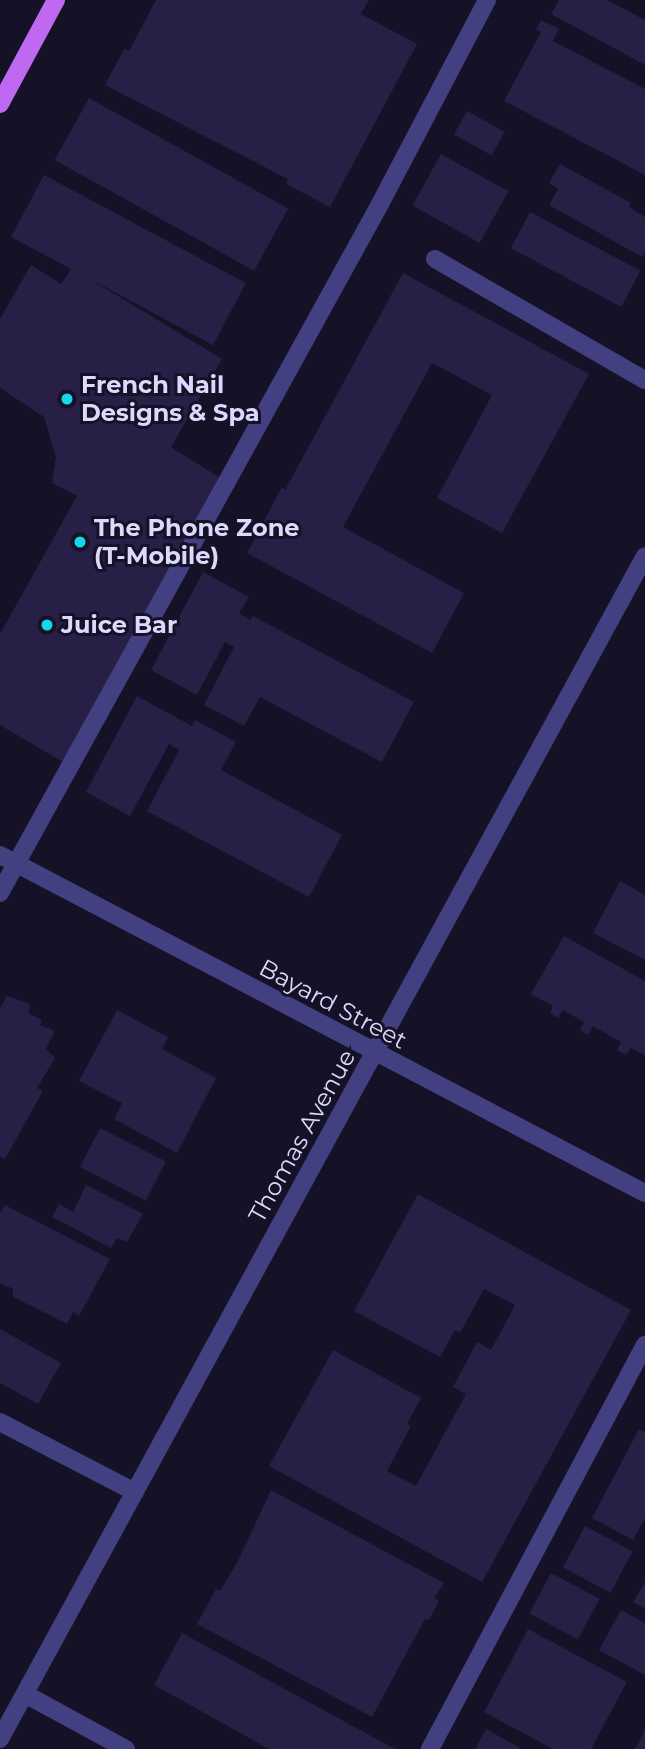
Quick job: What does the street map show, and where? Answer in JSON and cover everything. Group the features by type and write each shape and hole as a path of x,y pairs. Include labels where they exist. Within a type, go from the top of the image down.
{"main road":[{"path":"0,104 56,0"}],"street":[{"path":"0,893 8,859 380,204 486,0"},
{"path":"435,259 645,380"},
{"name":"Thomas Avenue","path":"0,1740 645,556"},
{"name":"Bayard Street","path":"8,859 645,1194"},
{"path":"430,1749 645,1345"},
{"path":"0,1422 135,1492"},
{"path":"25,1694 126,1749"}],"building":[{"path":"156,0 369,0 361,14 417,44 330,207 286,184 288,179 105,85 124,49 129,51"},
{"path":"559,0 607,0 645,20 645,65 551,14"},
{"path":"541,20 559,29 553,41 645,89 645,175 504,101 541,32 536,30"},
{"path":"89,98 288,209 254,271 55,160"},
{"path":"467,111 505,132 492,155 454,135"},
{"path":"441,154 508,191 480,243 412,206"},
{"path":"560,164 631,203 629,207 645,217 645,252 642,257 549,205 558,189 549,183"},
{"path":"44,175 246,283 213,345 90,279 222,359 171,447 222,479 63,762 0,725 0,634 77,496 52,483 56,457 44,417 0,388 0,319 31,265 61,284 71,269 11,237"},
{"path":"530,212 640,271 621,307 511,248"},
{"path":"403,273 589,374 502,533 437,498 492,395 432,363 343,527 464,593 432,653 247,553 282,487 285,490"},
{"path":"203,572 249,597 239,613 250,620 253,616 414,702 382,762 260,697 244,726 204,705 234,647 225,642 197,695 151,670"},
{"path":"137,696 192,726 195,720 236,742 221,770 342,835 309,897 147,811 179,750 169,744 130,816 86,792"},
{"path":"620,881 645,895 645,960 593,933"},
{"path":"564,936 645,981 645,1055 631,1048 626,1055 617,1050 621,1042 593,1026 588,1035 580,1030 584,1022 563,1010 558,1018 550,1013 553,1006 531,994"},
{"path":"7,996 30,1004 29,1014 42,1020 40,1025 55,1031 46,1049 55,1058 37,1088 43,1091 5,1159 0,1157 0,1008"},
{"path":"117,1010 168,1037 162,1049 216,1078 177,1153 114,1119 122,1103 79,1081"},
{"path":"100,1128 166,1162 146,1201 80,1167"},
{"path":"86,1185 143,1214 127,1242 117,1238 111,1248 52,1217 59,1204 73,1212"},
{"path":"418,1194 631,1310 482,1582 269,1466 333,1350 421,1398 407,1424 411,1426 387,1471 416,1486 466,1394 453,1387 477,1342 491,1350 515,1305 484,1289 460,1333 455,1330 440,1357 354,1311"},
{"path":"5,1205 110,1259 79,1316 73,1312 67,1324 13,1297 13,1289 0,1283 0,1213"},
{"path":"0,1329 61,1363 38,1404 0,1383"},
{"path":"639,1429 645,1432 645,1518 633,1540 592,1518"},
{"path":"271,1490 444,1583 434,1598 439,1601 429,1620 425,1619 372,1717 197,1624 216,1589 220,1591 238,1561"},
{"path":"585,1526 633,1551 611,1593 563,1567"},
{"path":"551,1573 600,1599 578,1639 529,1614"},
{"path":"645,1582 645,1609 633,1602"},
{"path":"621,1610 645,1623 645,1675 599,1650"},
{"path":"528,1629 627,1682 591,1749 553,1749 484,1712"},
{"path":"182,1633 395,1749 269,1749 154,1685"},
{"path":"486,1729 522,1749 475,1749"},
{"path":"645,1730 645,1749 635,1749"}],"place":[{"name":"French Nail Designs & Spa","path":"67,399"},
{"name":"The Phone Zone (T-Mobile)","path":"80,542"},
{"name":"Juice Bar","path":"47,625"}]}
